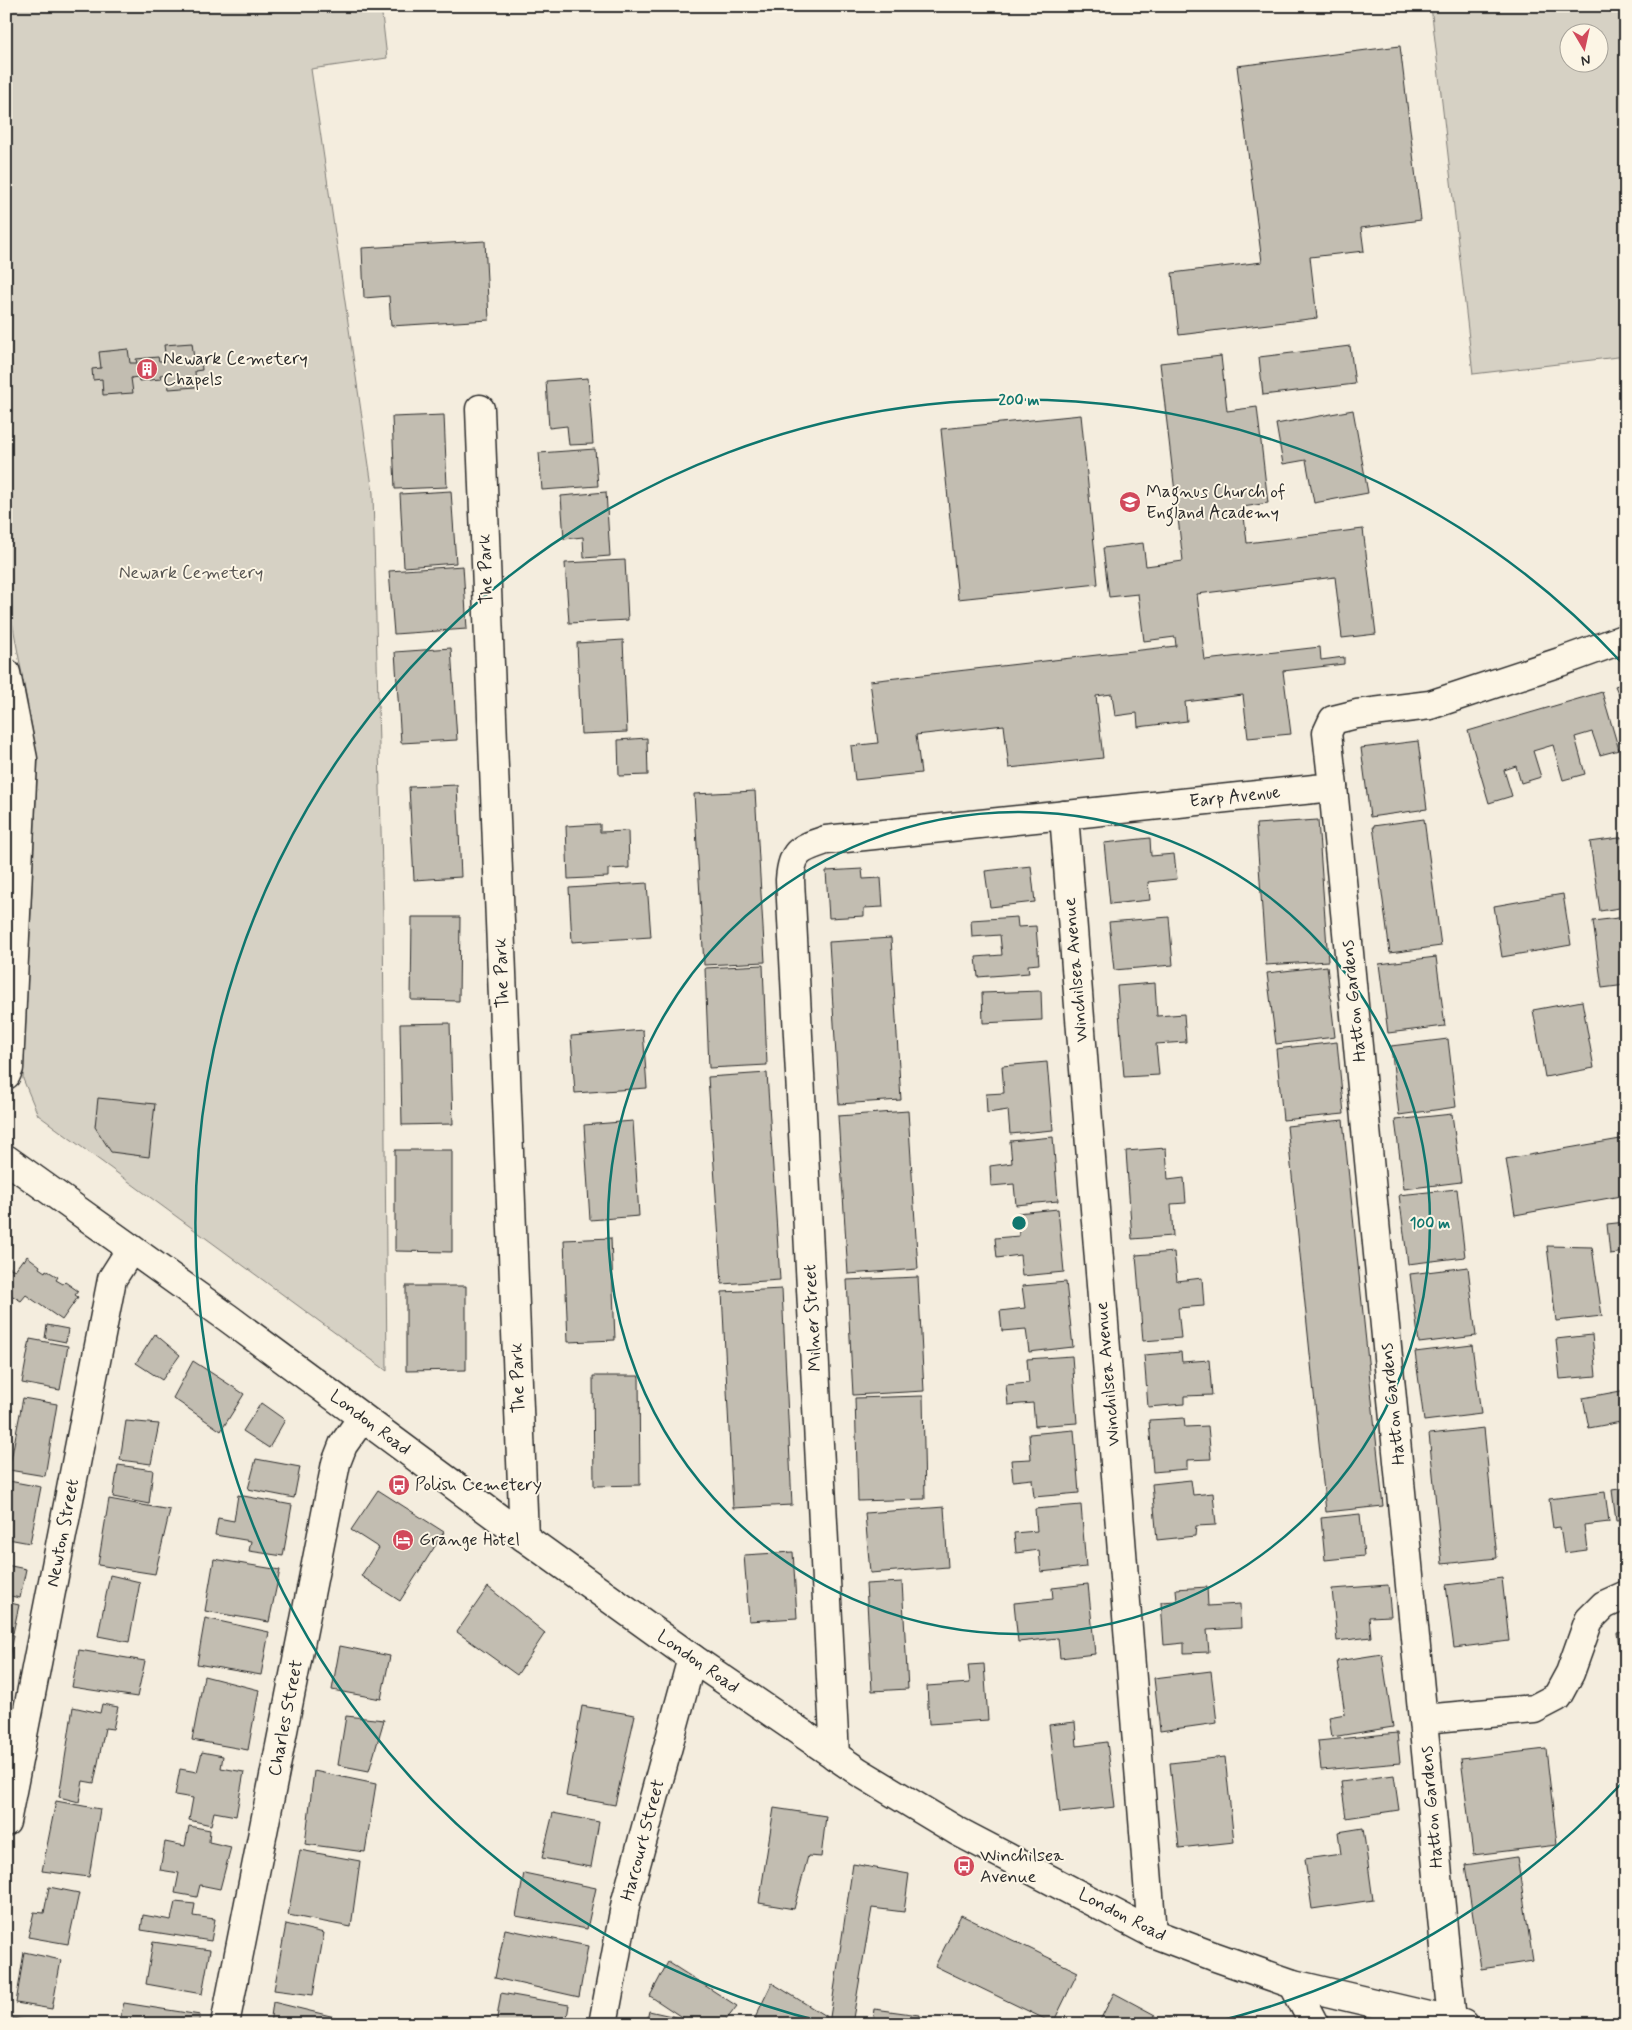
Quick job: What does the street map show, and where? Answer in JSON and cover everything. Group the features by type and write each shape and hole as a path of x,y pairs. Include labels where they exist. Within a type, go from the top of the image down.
{"street":[{"name":"The Park","path":"480,410 524,1537"},
{"path":"1333,787 1328,733 1334,720 1356,714 1430,705 1626,638"},
{"path":"6,673 23,760 8,1068 6,1076"},
{"name":"Earp Avenue","path":"790,880 791,861 805,847 826,840 1333,787"},
{"name":"Hatton Gardens","path":"1333,787 1424,1719 1457,2022"},
{"name":"Winchilsea Avenue","path":"1064,815 1152,1933"},
{"name":"Milner Street","path":"790,880 836,1756"},
{"name":"London Road","path":"6,1159 228,1318 524,1537 692,1658 836,1756 957,1831 1152,1933 1293,1984 1457,2022"},
{"name":"Newton Street","path":"6,1822 112,1279 131,1249"},
{"name":"Charles Street","path":"225,2024 336,1463 343,1446 362,1418"},
{"path":"1424,1719 1534,1709 1557,1697 1570,1673 1589,1620 1604,1605 1626,1595"},
{"name":"Harcourt Street","path":"603,2024 626,1901 692,1658"},
{"path":"1293,1984 1314,2024"}],"green space":[{"name":"Newark Cemetery","path":"6,6 381,6 387,58 311,69 373,493 383,914 387,1371 38,1115 23,1079 38,760 6,589"},
{"path":"1431,6 1626,6 1626,356 1473,374"}],"building":[{"path":"1400,46 1421,220 1361,228 1364,251 1310,257 1317,318 1179,335 1172,273 1262,262 1237,66"},
{"path":"485,241 489,320 391,326 389,296 364,298 362,248"},
{"name":"Newark Cemetery Chapels","path":"192,343 194,359 201,359 202,370 195,371 196,387 169,389 167,374 160,375 161,379 139,381 138,377 131,378 133,393 103,395 102,379 93,380 92,369 101,368 99,352 128,349 130,363 137,363 136,359 158,357 159,361 166,361 164,345"},
{"path":"1350,346 1355,384 1263,395 1259,357"},
{"path":"1221,356 1227,411 1257,407 1268,503 1243,507 1247,543 1363,529 1376,634 1342,638 1335,577 1197,594 1205,660 1320,647 1321,660 1344,657 1344,664 1283,671 1291,734 1248,738 1243,695 1185,702 1187,721 1138,727 1137,713 1115,716 1112,694 1096,696 1103,758 1009,768 1004,725 916,735 921,773 855,780 851,746 878,743 870,681 1176,646 1175,637 1144,641 1138,594 1109,597 1103,548 1143,543 1146,566 1183,561 1160,363"},
{"path":"588,378 593,444 569,445 567,426 549,428 546,381"},
{"path":"1353,410 1368,493 1314,503 1306,460 1283,464 1276,424"},
{"path":"444,415 447,487 395,489 392,417"},
{"path":"1081,415 1098,584 958,599 941,429"},
{"path":"595,449 598,486 542,490 539,453"},
{"path":"451,491 456,563 404,567 400,494"},
{"path":"606,492 610,556 584,558 583,537 564,539 561,496"},
{"path":"625,560 628,620 569,623 565,563"},
{"path":"463,566 467,629 394,634 389,571"},
{"path":"623,640 627,732 581,734 577,643"},
{"path":"451,648 457,740 401,743 395,652"},
{"path":"1626,682 1626,711 1615,686"},
{"path":"1602,692 1619,750 1600,755 1592,732 1575,737 1585,774 1563,780 1553,745 1533,751 1541,777 1521,783 1516,766 1504,770 1512,796 1489,803 1468,731"},
{"path":"647,738 648,775 619,776 618,740"},
{"path":"1418,741 1427,809 1370,817 1361,748"},
{"path":"457,785 461,877 414,880 409,787"},
{"path":"755,791 765,962 704,965 694,794"},
{"path":"1424,819 1441,946 1390,953 1373,826"},
{"path":"1318,820 1328,961 1266,965 1256,824"},
{"path":"600,824 600,832 628,831 629,868 608,869 608,877 568,879 566,826"},
{"path":"1626,837 1626,907 1600,911 1590,842"},
{"path":"1150,838 1151,856 1174,854 1177,879 1148,882 1150,900 1110,904 1104,843"},
{"path":"1031,866 1035,902 990,907 985,871"},
{"path":"862,869 863,879 881,878 883,907 864,908 864,916 829,918 826,871"},
{"path":"647,883 651,937 572,942 569,888"},
{"path":"1563,894 1571,945 1502,957 1494,906"},
{"path":"412,917 460,917 459,1001 411,1000"},
{"path":"1017,917 1018,927 1036,926 1039,964 1028,965 1029,973 978,977 976,957 1002,955 1000,935 972,937 971,920"},
{"path":"1169,917 1173,965 1114,970 1109,922"},
{"path":"1626,917 1626,985 1602,988 1593,921"},
{"path":"891,938 901,1100 839,1104 829,942"},
{"path":"1436,957 1445,1026 1388,1033 1379,964"},
{"path":"763,965 767,1065 709,1068 705,968"},
{"path":"1327,966 1335,1037 1276,1044 1267,973"},
{"path":"1155,983 1157,1016 1184,1014 1186,1042 1156,1044 1159,1075 1124,1077 1117,986"},
{"path":"1041,991 1042,1020 983,1023 982,993"},
{"path":"1582,1001 1594,1068 1545,1077 1533,1010"},
{"path":"450,1023 453,1124 402,1125 400,1024"},
{"path":"643,1030 647,1088 575,1093 571,1036"},
{"path":"1448,1039 1456,1107 1399,1115 1391,1046"},
{"path":"1337,1042 1344,1114 1283,1120 1276,1049"},
{"path":"1047,1062 1053,1130 1010,1134 1008,1110 987,1113 986,1094 1004,1093 1002,1066"},
{"path":"767,1073 780,1280 722,1284 708,1077"},
{"path":"98,1098 155,1104 149,1157 111,1152 95,1127"},
{"path":"908,1111 918,1269 848,1274 838,1116"},
{"path":"1452,1114 1461,1182 1404,1189 1395,1120"},
{"path":"1343,1120 1383,1506 1326,1512 1287,1126"},
{"path":"633,1121 639,1216 590,1220 584,1125"},
{"path":"1053,1137 1058,1201 1016,1205 1014,1184 991,1186 990,1166 1012,1163 1010,1141"},
{"path":"1626,1138 1626,1195 1515,1215 1506,1159"},
{"path":"1166,1148 1168,1180 1184,1178 1186,1203 1171,1204 1173,1236 1132,1239 1126,1151"},
{"path":"395,1150 452,1150 452,1252 395,1251"},
{"path":"1457,1189 1465,1257 1408,1264 1399,1195"},
{"path":"1058,1209 1064,1272 1022,1276 1020,1255 997,1258 995,1238 1019,1236 1017,1213"},
{"path":"1626,1222 1626,1252 1610,1254 1607,1224"},
{"path":"611,1238 615,1340 568,1342 564,1240"},
{"path":"1547,1246 1592,1247 1602,1316 1556,1321"},
{"path":"1174,1252 1177,1281 1202,1278 1204,1306 1178,1308 1181,1338 1143,1341 1136,1255"},
{"path":"27,1256 40,1266 39,1268 58,1277 56,1280 63,1284 65,1282 78,1291 75,1295 78,1297 62,1320 26,1295 21,1301 11,1295 6,1302 6,1266 15,1270"},
{"path":"1468,1267 1476,1336 1419,1343 1410,1274"},
{"path":"918,1277 924,1391 853,1395 847,1280"},
{"path":"1066,1282 1073,1347 1029,1352 1026,1329 1002,1331 1000,1311 1025,1308 1022,1286"},
{"path":"406,1286 466,1286 466,1370 406,1371"},
{"path":"782,1289 792,1505 733,1508 722,1292"},
{"path":"47,1325 68,1329 66,1342 45,1338"},
{"path":"155,1334 180,1355 162,1380 136,1363"},
{"path":"1592,1335 1596,1376 1560,1379 1556,1339"},
{"path":"30,1339 68,1346 60,1390 22,1383"},
{"path":"1472,1345 1481,1414 1424,1421 1415,1352"},
{"path":"1181,1352 1182,1362 1209,1360 1212,1395 1184,1396 1184,1404 1148,1407 1144,1355"},
{"path":"1072,1356 1077,1423 1035,1426 1033,1403 1008,1405 1006,1385 1029,1383 1027,1359"},
{"path":"193,1361 244,1394 221,1431 173,1398"},
{"path":"593,1376 639,1376 640,1485 594,1486"},
{"path":"1626,1390 1626,1421 1589,1428 1583,1398"},
{"path":"923,1396 925,1499 858,1501 855,1398"},
{"path":"23,1398 57,1404 45,1476 9,1470"},
{"path":"261,1403 285,1420 269,1448 243,1431"},
{"path":"1184,1418 1185,1427 1208,1426 1211,1459 1187,1460 1187,1469 1153,1472 1149,1420"},
{"path":"126,1421 159,1424 151,1464 120,1460"},
{"path":"1484,1428 1497,1558 1442,1564 1429,1434"},
{"path":"1074,1430 1079,1493 1034,1497 1032,1479 1013,1481 1011,1460 1031,1459 1029,1434"},
{"path":"256,1459 300,1467 294,1498 248,1489"},
{"path":"118,1465 153,1470 149,1504 113,1497"},
{"path":"1191,1480 1193,1495 1213,1493 1216,1525 1196,1526 1195,1536 1157,1540 1152,1484"},
{"path":"9,1481 41,1487 30,1543 8,1539 6,1550 6,1494"},
{"path":"1626,1488 1626,1520 1616,1521 1612,1490"},
{"name":"Grange Hotel","path":"378,1490 444,1532 400,1601 361,1576 379,1548 351,1530"},
{"path":"1605,1492 1609,1522 1584,1525 1587,1550 1564,1553 1560,1527 1553,1528 1549,1499"},
{"path":"238,1495 292,1505 283,1556 249,1551 251,1541 215,1535 218,1518 234,1521"},
{"path":"109,1499 170,1510 155,1574 98,1565"},
{"path":"1081,1505 1086,1567 1041,1572 1039,1550 1016,1553 1014,1533 1037,1531 1035,1509"},
{"path":"944,1507 948,1567 870,1573 865,1513"},
{"path":"1360,1514 1364,1556 1325,1560 1321,1518"},
{"path":"793,1552 797,1618 749,1621 744,1555"},
{"path":"214,1559 280,1570 269,1622 205,1611"},
{"path":"6,1565 26,1569 20,1598 6,1595"},
{"path":"110,1575 140,1582 129,1642 98,1636"},
{"path":"1502,1578 1509,1641 1454,1648 1446,1585"},
{"path":"902,1582 908,1689 872,1691 866,1584"},
{"path":"1088,1584 1095,1654 1060,1658 1058,1638 1018,1642 1014,1603 1053,1599 1052,1588"},
{"path":"1388,1585 1391,1616 1369,1617 1371,1637 1337,1641 1332,1589"},
{"path":"488,1587 545,1633 517,1675 457,1632"},
{"path":"1207,1587 1208,1606 1240,1604 1241,1628 1207,1630 1209,1652 1184,1653 1184,1643 1164,1645 1161,1602 1177,1601 1176,1589"},
{"path":"6,1602 19,1605 13,1633 6,1631"},
{"path":"205,1618 269,1632 261,1675 197,1664"},
{"path":"1626,1632 1626,1665 1622,1666 1617,1633"},
{"path":"6,1634 14,1635 6,1681"},
{"path":"340,1646 390,1656 381,1699 332,1690"},
{"path":"79,1650 145,1661 137,1697 72,1687"},
{"path":"1382,1654 1393,1727 1332,1737 1329,1717 1345,1714 1337,1661"},
{"path":"984,1664 988,1720 929,1724 927,1686 970,1683 968,1665"},
{"path":"1211,1671 1217,1723 1160,1731 1154,1678"},
{"path":"204,1676 259,1690 248,1750 192,1740"},
{"path":"102,1704 118,1707 113,1729 105,1728 94,1783 83,1781 79,1802 59,1797 73,1707 100,1713"},
{"path":"582,1706 635,1715 615,1805 566,1796"},
{"path":"346,1716 384,1720 369,1771 338,1765"},
{"path":"1075,1722 1077,1746 1107,1742 1115,1807 1060,1813 1049,1725"},
{"path":"1397,1733 1400,1763 1321,1770 1318,1741"},
{"path":"1546,1749 1557,1845 1473,1855 1461,1759"},
{"path":"202,1752 223,1756 221,1768 244,1772 236,1816 214,1812 211,1825 189,1820 193,1798 175,1795 180,1769 197,1772"},
{"path":"1225,1757 1234,1842 1179,1848 1170,1763"},
{"path":"314,1771 376,1784 365,1852 305,1844"},
{"path":"1394,1775 1399,1810 1346,1818 1341,1782"},
{"path":"56,1801 100,1809 89,1877 42,1871"},
{"path":"774,1808 826,1816 821,1857 808,1856 794,1909 759,1903"},
{"path":"553,1813 599,1822 591,1867 542,1858"},
{"path":"189,1826 210,1830 209,1842 231,1847 220,1889 200,1885 197,1897 175,1893 179,1873 160,1870 165,1842 185,1846"},
{"path":"1363,1828 1373,1900 1312,1909 1305,1859 1341,1854 1338,1832"},
{"path":"300,1850 360,1861 351,1927 288,1915"},
{"path":"1517,1857 1533,1961 1481,1969 1465,1865"},
{"path":"853,1864 909,1874 904,1912 872,1908 852,2024 829,2024"},
{"path":"524,1873 596,1888 587,1929 516,1916"},
{"path":"49,1887 79,1893 68,1944 28,1937 34,1912 44,1913"},
{"path":"175,1902 195,1904 193,1916 215,1919 211,1941 141,1930 143,1915 171,1920"},
{"path":"961,1915 1078,1972 1053,2023 935,1966"},
{"path":"286,1924 324,1933 313,1995 274,1990"},
{"path":"505,1929 588,1946 579,1997 495,1978"},
{"path":"153,1942 210,1950 202,1994 146,1984"},
{"path":"24,1952 61,1960 52,2009 16,2003"},
{"path":"668,1962 737,2006 723,2024 692,2024 650,1996"},
{"path":"772,1983 827,2017 826,2024 765,2024 755,2018"},
{"path":"501,1993 569,2005 566,2024 496,2024"},
{"path":"1114,1993 1155,2015 1151,2024 1098,2024"},
{"path":"273,2002 343,2019 342,2024 270,2024"},
{"path":"124,2003 200,2015 198,2024 134,2024 119,2021"},
{"path":"875,2009 919,2015 918,2024 873,2024"},
{"path":"649,2011 680,2018 679,2024 646,2024"},
{"path":"13,2018 41,2024 12,2024"},
{"path":"1168,2018 1180,2024 1165,2024"}],"place":[{"name":"Newark Cemetery Chapels","path":"147,369"},
{"name":"Magnus Church of England Academy","path":"1130,502"},
{"name":"Polish Cemetery","path":"399,1485"},
{"name":"Grange Hotel","path":"403,1540"},
{"name":"Winchilsea Avenue","path":"964,1866"}]}
